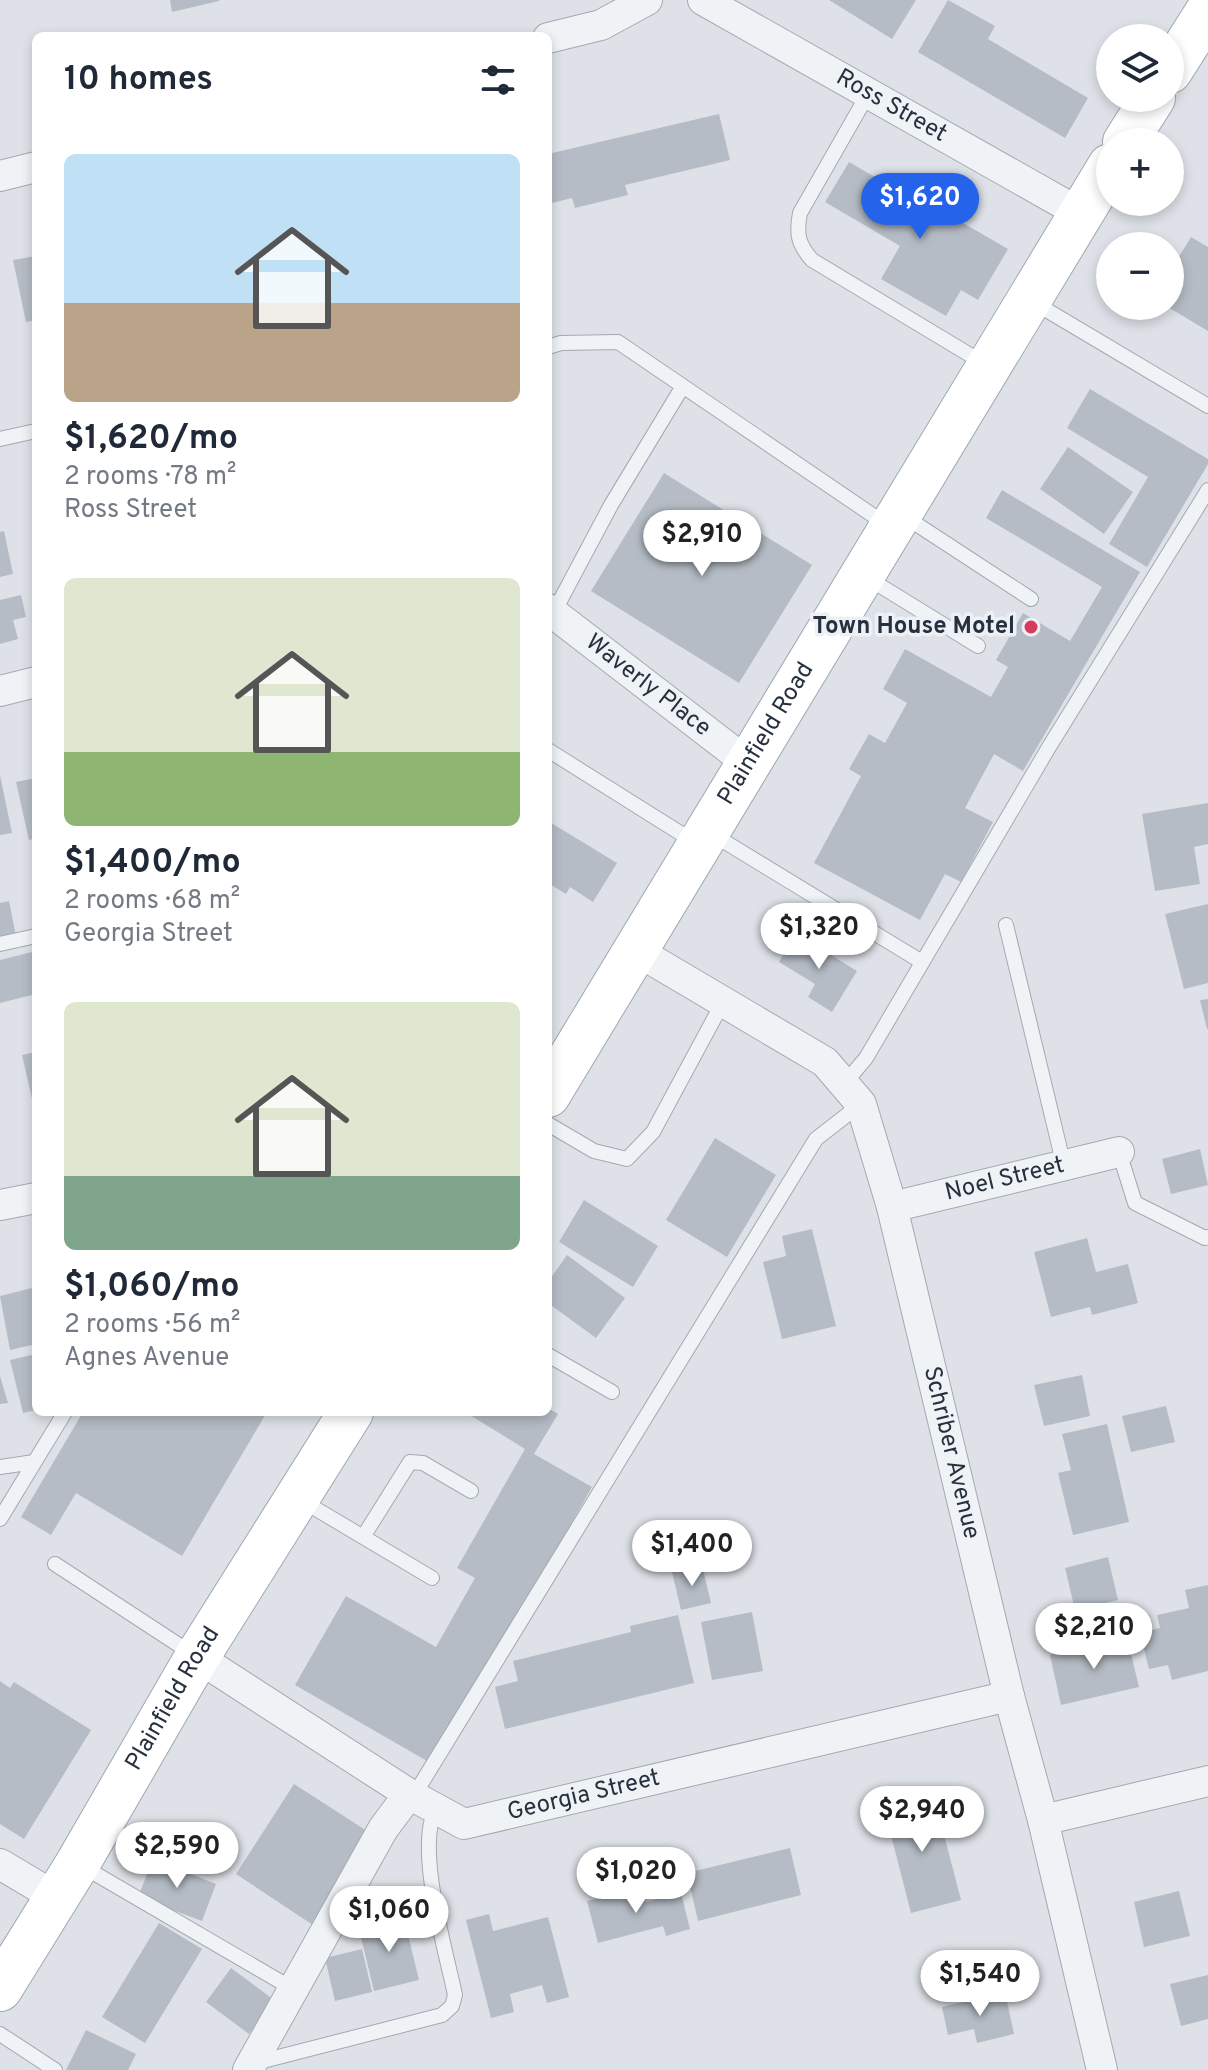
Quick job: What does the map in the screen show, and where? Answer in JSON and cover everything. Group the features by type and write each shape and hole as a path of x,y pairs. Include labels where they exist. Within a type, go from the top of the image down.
{"main road":[{"path":"1184,54 1203,30"},
{"name":"Plainfield Road","path":"552,1089 1096,188"},
{"name":"Plainfield Road","path":"0,1989 67,1881 197,1657 348,1416"}],"street":[{"path":"552,37 601,25 647,0"},
{"name":"Ross Street","path":"703,0 1080,213"},
{"path":"0,176 32,168"},
{"name":"Waverly Place","path":"552,616 749,764"},
{"path":"0,691 32,683"},
{"name":"Schriber Avenue","path":"637,951 825,1062 852,1094 892,1207 1102,2070"},
{"name":"Noel Street","path":"892,1207 1119,1152"},
{"path":"2,1195 32,1198"},
{"name":"Georgia Street","path":"197,1657 419,1800 464,1824 1009,1696"},
{"path":"1043,1820 1208,1781"},
{"path":"249,2067 383,1829 419,1800"},
{"path":"0,1864 67,1881"}],"lane":[{"path":"868,94 800,213 796,231 799,246 812,260 988,366"},
{"path":"1028,299 1208,406"},
{"path":"552,346 618,342 895,520 1031,599"},
{"path":"552,611 611,505 683,386"},
{"path":"0,439 32,432"},
{"path":"249,2067 442,2015 452,2006 455,1995 429,1853 430,1819 419,1800 816,1139 852,1094 866,1058 922,962 1049,747 1208,490"},
{"path":"863,575 978,646"},
{"path":"552,752 922,962"},
{"path":"1006,925 1064,1166"},
{"path":"0,944 32,937"},
{"path":"552,1126 594,1151 627,1159 653,1132 723,1002"},
{"path":"1119,1152 1135,1203 1208,1237"},
{"path":"552,1357 612,1392"},
{"path":"0,1519 63,1416"},
{"path":"0,1467 34,1462"},
{"path":"363,1537 410,1462 423,1463 471,1491"},
{"path":"297,1498 432,1578"},
{"path":"55,1564 197,1657"},
{"path":"67,1881 293,1989"},
{"path":"0,2034 55,2070"}],"building":[{"path":"170,0 219,0 219,1 172,12"},
{"path":"829,0 916,0 892,39"},
{"path":"948,0 995,26 988,39 1088,98 1065,138 918,52"},
{"path":"719,114 730,160 625,185 628,195 575,208 572,198 552,203 552,153"},
{"path":"849,162 1008,249 978,300 961,290 946,316 881,279 900,246 825,202"},
{"path":"1191,237 1208,247 1208,331 1184,317 1184,248"},
{"path":"32,257 32,321 26,322 13,260"},
{"path":"1090,389 1208,459 1208,464 1147,567 1109,544 1148,477 1067,428"},
{"path":"1068,447 1133,492 1104,534 1040,489"},
{"path":"664,473 812,565 739,683 591,591"},
{"path":"1002,490 1140,572 1023,771 994,754 965,808 993,822 961,882 945,874 920,920 814,863 861,776 849,769 869,734 885,743 907,703 883,689 905,649 991,697 1008,667 996,660 1023,613 1070,641 1102,587 986,518"},
{"path":"4,531 13,574 0,577 0,532"},
{"path":"21,595 26,617 13,620 18,639 0,644 0,600"},
{"path":"0,775 12,833 0,835"},
{"path":"32,779 32,839 29,840 16,782"},
{"path":"1208,803 1208,844 1194,847 1200,884 1155,891 1142,814"},
{"path":"552,823 617,863 593,902 570,887 566,894 552,885"},
{"path":"9,901 16,936 0,940 0,903"},
{"path":"1208,904 1208,983 1184,989 1165,914"},
{"path":"796,933 857,971 832,1012 808,997 815,984 779,962"},
{"path":"32,952 32,995 0,1003 0,960"},
{"path":"1208,999 1208,1029 1207,1029 1200,1000"},
{"path":"32,1053 32,1099 22,1055"},
{"path":"715,1138 776,1175 727,1257 666,1220"},
{"path":"1200,1149 1208,1185 1171,1194 1162,1159"},
{"path":"584,1200 658,1246 633,1287 559,1242"},
{"path":"812,1229 836,1326 782,1339 763,1262 786,1256 782,1236"},
{"path":"1087,1238 1096,1272 1128,1264 1138,1303 1092,1315 1090,1307 1051,1317 1034,1252"},
{"path":"567,1255 625,1298 596,1338 552,1306 552,1276"},
{"path":"32,1288 32,1345 10,1350 0,1296"},
{"path":"32,1355 32,1411 23,1413 10,1360"},
{"path":"1082,1375 1090,1416 1044,1426 1034,1385"},
{"path":"0,1376 8,1403 0,1404"},
{"path":"1166,1406 1175,1442 1131,1452 1122,1416"},
{"path":"552,1410 558,1414 534,1454 592,1487 434,1765 295,1685 346,1596 436,1647 475,1578 457,1568 525,1449 471,1416 552,1416"},
{"path":"81,1416 265,1416 182,1556 76,1493 51,1535 21,1517"},
{"path":"1107,1424 1129,1522 1073,1535 1058,1473 1071,1470 1062,1434"},
{"path":"1108,1557 1118,1600 1075,1610 1065,1568"},
{"path":"702,1565 711,1603 681,1610 672,1572"},
{"path":"1208,1585 1208,1671 1172,1680 1168,1665 1149,1669 1140,1633 1160,1628 1157,1615 1189,1608 1185,1590"},
{"path":"752,1612 763,1671 712,1680 701,1622"},
{"path":"678,1615 694,1683 505,1729 495,1687 518,1681 513,1661 631,1632 630,1626"},
{"path":"1127,1637 1139,1687 1061,1705 1050,1655"},
{"path":"0,1681 10,1688 14,1682 91,1730 24,1839 0,1824"},
{"path":"294,1784 381,1840 322,1931 236,1874"},
{"path":"934,1796 961,1900 911,1913 884,1808"},
{"path":"790,1848 801,1895 698,1921 687,1873"},
{"path":"153,1859 216,1884 202,1921 138,1897"},
{"path":"642,1887 646,1902 681,1893 690,1929 666,1936 663,1926 598,1943 587,1901"},
{"path":"1179,1891 1190,1936 1144,1947 1134,1902"},
{"path":"489,1914 493,1931 548,1917 569,1997 547,2003 542,1985 510,1994 514,2012 491,2018 466,1920"},
{"path":"404,1918 419,1980 374,1991 359,1929"},
{"path":"159,1923 202,1949 145,2043 102,2017"},
{"path":"362,1949 372,1992 335,2001 325,1958"},
{"path":"231,1968 274,2000 249,2034 206,2002"},
{"path":"1208,1975 1208,2019 1181,2026 1170,1984"},
{"path":"1005,1992 1014,2034 977,2043 974,2029 948,2035 942,2007"},
{"path":"86,2030 136,2054 128,2070 66,2070"}],"place":[{"name":"Town House Motel","path":"1031,627"}]}
